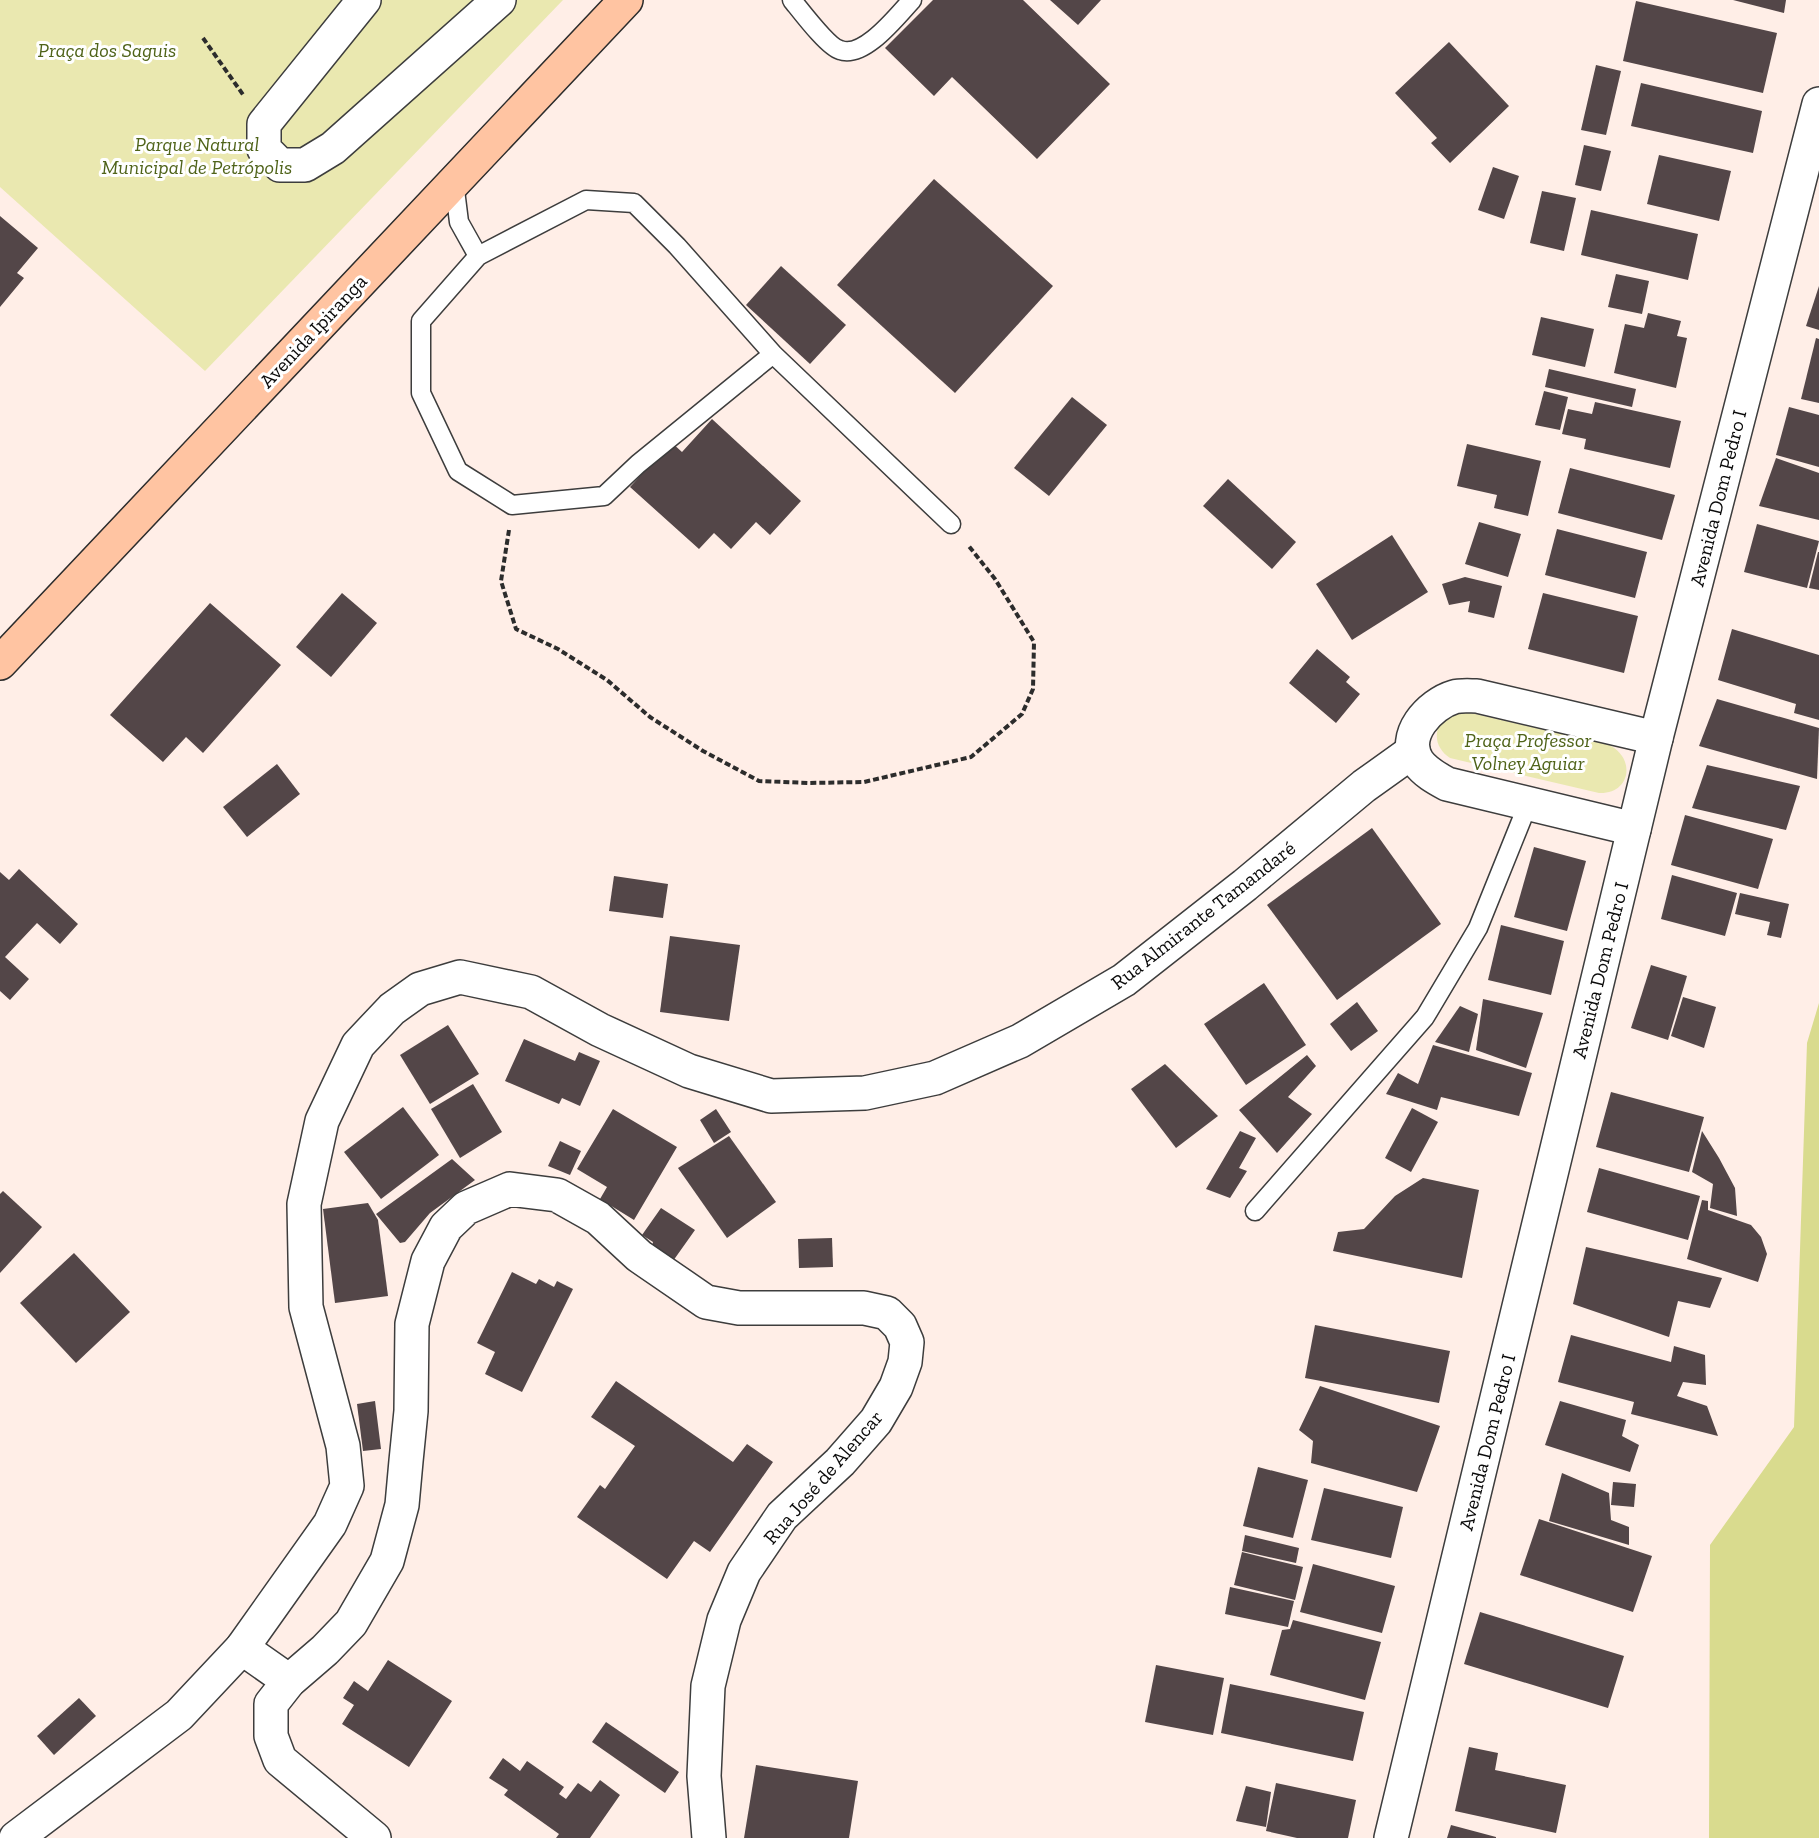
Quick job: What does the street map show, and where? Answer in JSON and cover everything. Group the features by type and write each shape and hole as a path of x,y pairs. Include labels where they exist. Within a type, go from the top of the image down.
{"main road":[{"name":"Avenida Ipiranga","path":"0,663 626,0"}],"street":[{"path":"364,0 264,124 264,149 280,165 305,165 333,148 499,0"},
{"name":"Avenida Dom Pedro I","path":"1391,1838 1656,738 1819,104"},
{"path":"1634,829 1447,784 1428,773 1416,760 1413,751 1414,738 1421,719 1437,704 1455,696 1477,696 1656,738"},
{"name":"Rua Almirante Tamandaré","path":"16,1838 179,1714 242,1648 330,1524 347,1486 344,1446 306,1307 304,1204 322,1121 358,1045 392,1009 420,989 460,977 531,992 600,1030 689,1071 771,1095 865,1093 935,1077 1020,1041 1124,980 1245,885 1364,786 1413,751"},
{"name":"Rua José de Alencar","path":"374,1838 280,1760 271,1736 271,1704 289,1681 325,1650 351,1623 387,1560 402,1505 411,1411 412,1324 428,1261 446,1227 466,1208 510,1189 557,1195 598,1218 639,1256 706,1302 740,1308 864,1308 887,1313 900,1326 907,1342 905,1362 896,1387 876,1421 840,1462 782,1516 744,1572 724,1620 708,1686 704,1776 709,1838"},
{"path":"242,1648 289,1681"}],"lane":[{"path":"792,0 837,50 851,52 873,40 912,0"},
{"path":"454,182 459,222 478,256"},
{"path":"773,354 638,464 604,496 512,505 458,471 421,393 421,321 478,256 586,200 634,203 677,246 773,354 951,524"},
{"path":"1255,1211 1425,1017 1478,928 1528,804"}],"path":[{"path":"203,38 264,124"},
{"path":"512,505 501,581 516,629 558,649 607,680 650,717 703,751 759,781 864,782 971,757 1022,714 1033,689 1034,642 995,579 951,524"}],"green space":[{"name":"Parque Natural Municipal de Petrópolis","path":"0,0 563,0 205,371 0,187"},
{"name":"Praça Professor Volney Aguiar","path":"1462,711 1609,745 1623,758 1626,774 1623,782 1610,792 1599,793 1450,758 1438,744 1438,728 1445,717"},
{"path":"1819,1003 1819,1838 1709,1838 1710,1545 1794,1427 1807,1043"}],"building":[{"path":"933,0 1023,0 1110,84 1037,159 952,77 934,96 885,48"},
{"path":"1050,0 1101,0 1078,25"},
{"path":"1733,0 1786,0 1784,13"},
{"path":"1636,1 1777,33 1763,93 1623,61"},
{"path":"1449,42 1509,106 1450,163 1431,143 1437,138 1395,93"},
{"path":"1596,65 1621,71 1606,135 1581,130"},
{"path":"1641,83 1762,111 1753,153 1631,126"},
{"path":"1584,145 1611,151 1601,191 1575,185"},
{"path":"1659,155 1731,171 1719,221 1647,204"},
{"path":"1493,167 1519,176 1504,219 1478,210"},
{"path":"934,179 1053,286 955,393 837,285"},
{"path":"1542,191 1576,198 1564,251 1530,243"},
{"path":"1591,210 1698,234 1688,280 1581,255"},
{"path":"0,216 38,248 17,273 24,278 0,307"},
{"path":"781,266 846,325 810,364 746,305"},
{"path":"1616,274 1649,281 1642,314 1608,307"},
{"path":"1819,286 1819,330 1806,326"},
{"path":"1648,313 1681,321 1677,336 1687,338 1676,388 1614,373 1625,324 1644,328"},
{"path":"1541,317 1594,329 1585,367 1532,355"},
{"path":"1816,338 1819,339 1819,403 1801,399"},
{"path":"1549,369 1636,389 1632,407 1545,387"},
{"path":"1544,391 1568,397 1560,430 1535,425"},
{"path":"1072,397 1107,425 1049,496 1014,468"},
{"path":"1595,402 1681,421 1670,468 1584,449 1586,439 1562,434 1568,409 1592,414"},
{"path":"1789,407 1819,415 1819,467 1776,455"},
{"path":"712,419 801,501 770,535 756,522 731,549 714,533 699,549 630,487 671,442 682,452"},
{"path":"1467,444 1541,461 1528,516 1494,508 1497,495 1457,486"},
{"path":"1776,458 1819,473 1819,520 1759,506"},
{"path":"1570,468 1675,495 1662,540 1558,513"},
{"path":"1228,479 1296,542 1272,569 1203,506"},
{"path":"1479,522 1521,534 1508,577 1465,564"},
{"path":"1757,524 1819,541 1807,588 1744,572"},
{"path":"1557,529 1647,552 1635,598 1545,575"},
{"path":"1392,535 1428,592 1352,640 1316,584"},
{"path":"1819,552 1819,590 1809,588"},
{"path":"1465,577 1502,586 1494,618 1468,612 1470,601 1449,605 1442,584"},
{"path":"342,593 377,623 331,677 296,647"},
{"path":"1543,593 1638,616 1624,673 1528,649"},
{"path":"210,603 281,665 203,753 186,737 163,762 110,715"},
{"path":"1732,629 1819,655 1819,720 1794,713 1796,704 1718,680"},
{"path":"1317,649 1350,677 1346,682 1360,694 1336,723 1289,683"},
{"path":"1717,699 1819,728 1817,779 1699,746"},
{"path":"277,764 300,794 247,837 223,807"},
{"path":"1707,765 1800,786 1786,830 1692,808"},
{"path":"1685,815 1773,839 1758,889 1671,865"},
{"path":"1372,828 1441,924 1337,1000 1267,905"},
{"path":"1534,847 1586,861 1567,931 1514,917"},
{"path":"19,869 78,924 60,944 37,923 5,957 29,979 10,1000 0,991 0,872 9,880"},
{"path":"1672,875 1737,893 1725,936 1661,919"},
{"path":"614,876 668,884 663,918 609,911"},
{"path":"1740,893 1789,904 1781,938 1767,935 1770,922 1735,914"},
{"path":"1501,925 1564,941 1551,995 1488,980"},
{"path":"670,936 740,945 729,1021 660,1012"},
{"path":"1651,965 1687,976 1668,1040 1631,1028"},
{"path":"1264,983 1306,1045 1246,1085 1204,1024"},
{"path":"1683,997 1716,1007 1704,1048 1671,1036"},
{"path":"1483,999 1543,1013 1526,1068 1476,1050"},
{"path":"1357,1002 1378,1031 1351,1051 1330,1024"},
{"path":"1460,1006 1478,1014 1469,1052 1435,1042"},
{"path":"448,1025 479,1074 430,1104 400,1055"},
{"path":"524,1039 575,1061 579,1052 600,1061 580,1106 562,1098 559,1104 505,1081"},
{"path":"1433,1045 1532,1073 1519,1116 1441,1097 1437,1110 1386,1094 1398,1073 1418,1084"},
{"path":"1307,1055 1316,1066 1288,1097 1312,1114 1277,1153 1239,1110"},
{"path":"1165,1064 1218,1116 1176,1148 1131,1089"},
{"path":"473,1084 502,1132 460,1158 431,1109"},
{"path":"1611,1092 1704,1117 1689,1172 1596,1147"},
{"path":"403,1107 439,1155 381,1199 344,1152"},
{"path":"1412,1108 1438,1122 1411,1172 1385,1158"},
{"path":"613,1109 677,1147 634,1220 600,1199 607,1187 577,1169"},
{"path":"716,1109 731,1132 714,1143 700,1120"},
{"path":"1240,1131 1256,1138 1239,1168 1247,1171 1230,1198 1206,1189"},
{"path":"1702,1131 1735,1188 1737,1216 1710,1208 1713,1184 1692,1172"},
{"path":"729,1136 776,1202 727,1238 678,1168"},
{"path":"560,1141 581,1151 570,1175 548,1166"},
{"path":"452,1159 475,1180 430,1213 405,1242 400,1243 376,1214"},
{"path":"1599,1168 1700,1196 1688,1240 1587,1212"},
{"path":"1423,1178 1479,1190 1462,1278 1333,1251 1338,1232 1364,1229 1395,1196"},
{"path":"3,1191 42,1227 0,1273 0,1194"},
{"path":"1702,1200 1708,1201 1708,1210 1751,1225 1761,1237 1767,1254 1758,1282 1687,1259"},
{"path":"368,1203 378,1220 388,1296 335,1303 323,1209"},
{"path":"661,1208 695,1230 673,1261 652,1247 653,1242 642,1235"},
{"path":"832,1238 833,1267 799,1268 798,1239"},
{"path":"1586,1247 1722,1278 1710,1308 1678,1301 1669,1337 1573,1304"},
{"path":"74,1253 130,1312 76,1363 20,1303"},
{"path":"512,1272 536,1284 539,1279 554,1287 557,1281 573,1289 522,1392 485,1374 495,1352 477,1343"},
{"path":"1315,1325 1450,1351 1439,1403 1305,1378"},
{"path":"1571,1335 1671,1362 1674,1346 1705,1355 1706,1385 1683,1382 1677,1396 1707,1406 1718,1436 1631,1414 1634,1402 1558,1382"},
{"path":"616,1381 733,1462 747,1444 773,1462 710,1552 694,1541 667,1579 577,1517 600,1485 605,1489 635,1446 591,1417"},
{"path":"1320,1386 1440,1426 1417,1492 1311,1463 1313,1441 1299,1430"},
{"path":"375,1401 381,1449 363,1451 357,1404"},
{"path":"1560,1401 1626,1420 1622,1436 1639,1445 1630,1472 1545,1445"},
{"path":"1258,1467 1308,1480 1293,1538 1243,1526"},
{"path":"1562,1473 1609,1493 1611,1520 1629,1527 1629,1545 1549,1521"},
{"path":"1613,1482 1636,1484 1634,1507 1611,1505"},
{"path":"1324,1488 1403,1507 1391,1558 1311,1540"},
{"path":"1539,1519 1652,1556 1633,1612 1520,1575"},
{"path":"1245,1535 1299,1548 1296,1563 1242,1551"},
{"path":"1242,1552 1303,1567 1295,1600 1234,1585"},
{"path":"1313,1564 1395,1586 1382,1633 1300,1612"},
{"path":"1230,1587 1294,1601 1288,1627 1225,1614"},
{"path":"1480,1612 1624,1656 1608,1708 1464,1664"},
{"path":"1293,1620 1381,1642 1365,1700 1270,1675 1282,1630 1290,1629"},
{"path":"388,1660 452,1701 409,1767 342,1724 354,1705 343,1698 354,1681 368,1691"},
{"path":"1156,1665 1224,1678 1213,1735 1145,1722"},
{"path":"1230,1684 1364,1712 1353,1761 1221,1733"},
{"path":"79,1698 96,1716 54,1755 37,1736"},
{"path":"606,1722 679,1772 665,1793 592,1742"},
{"path":"1469,1747 1498,1753 1495,1770 1566,1785 1556,1833 1455,1811"},
{"path":"503,1758 520,1771 527,1761 564,1787 559,1794 566,1799 578,1783 591,1792 600,1780 620,1795 590,1838 556,1838 559,1834 504,1795 508,1790 489,1778"},
{"path":"756,1765 858,1781 849,1838 744,1838"},
{"path":"1276,1783 1356,1800 1348,1838 1297,1838 1266,1831"},
{"path":"1246,1786 1271,1792 1266,1827 1236,1821"},
{"path":"1451,1825 1496,1837 1496,1838 1447,1838"}],"park label":[{"name":"Praça dos Saguis","path":"107,50"}]}
